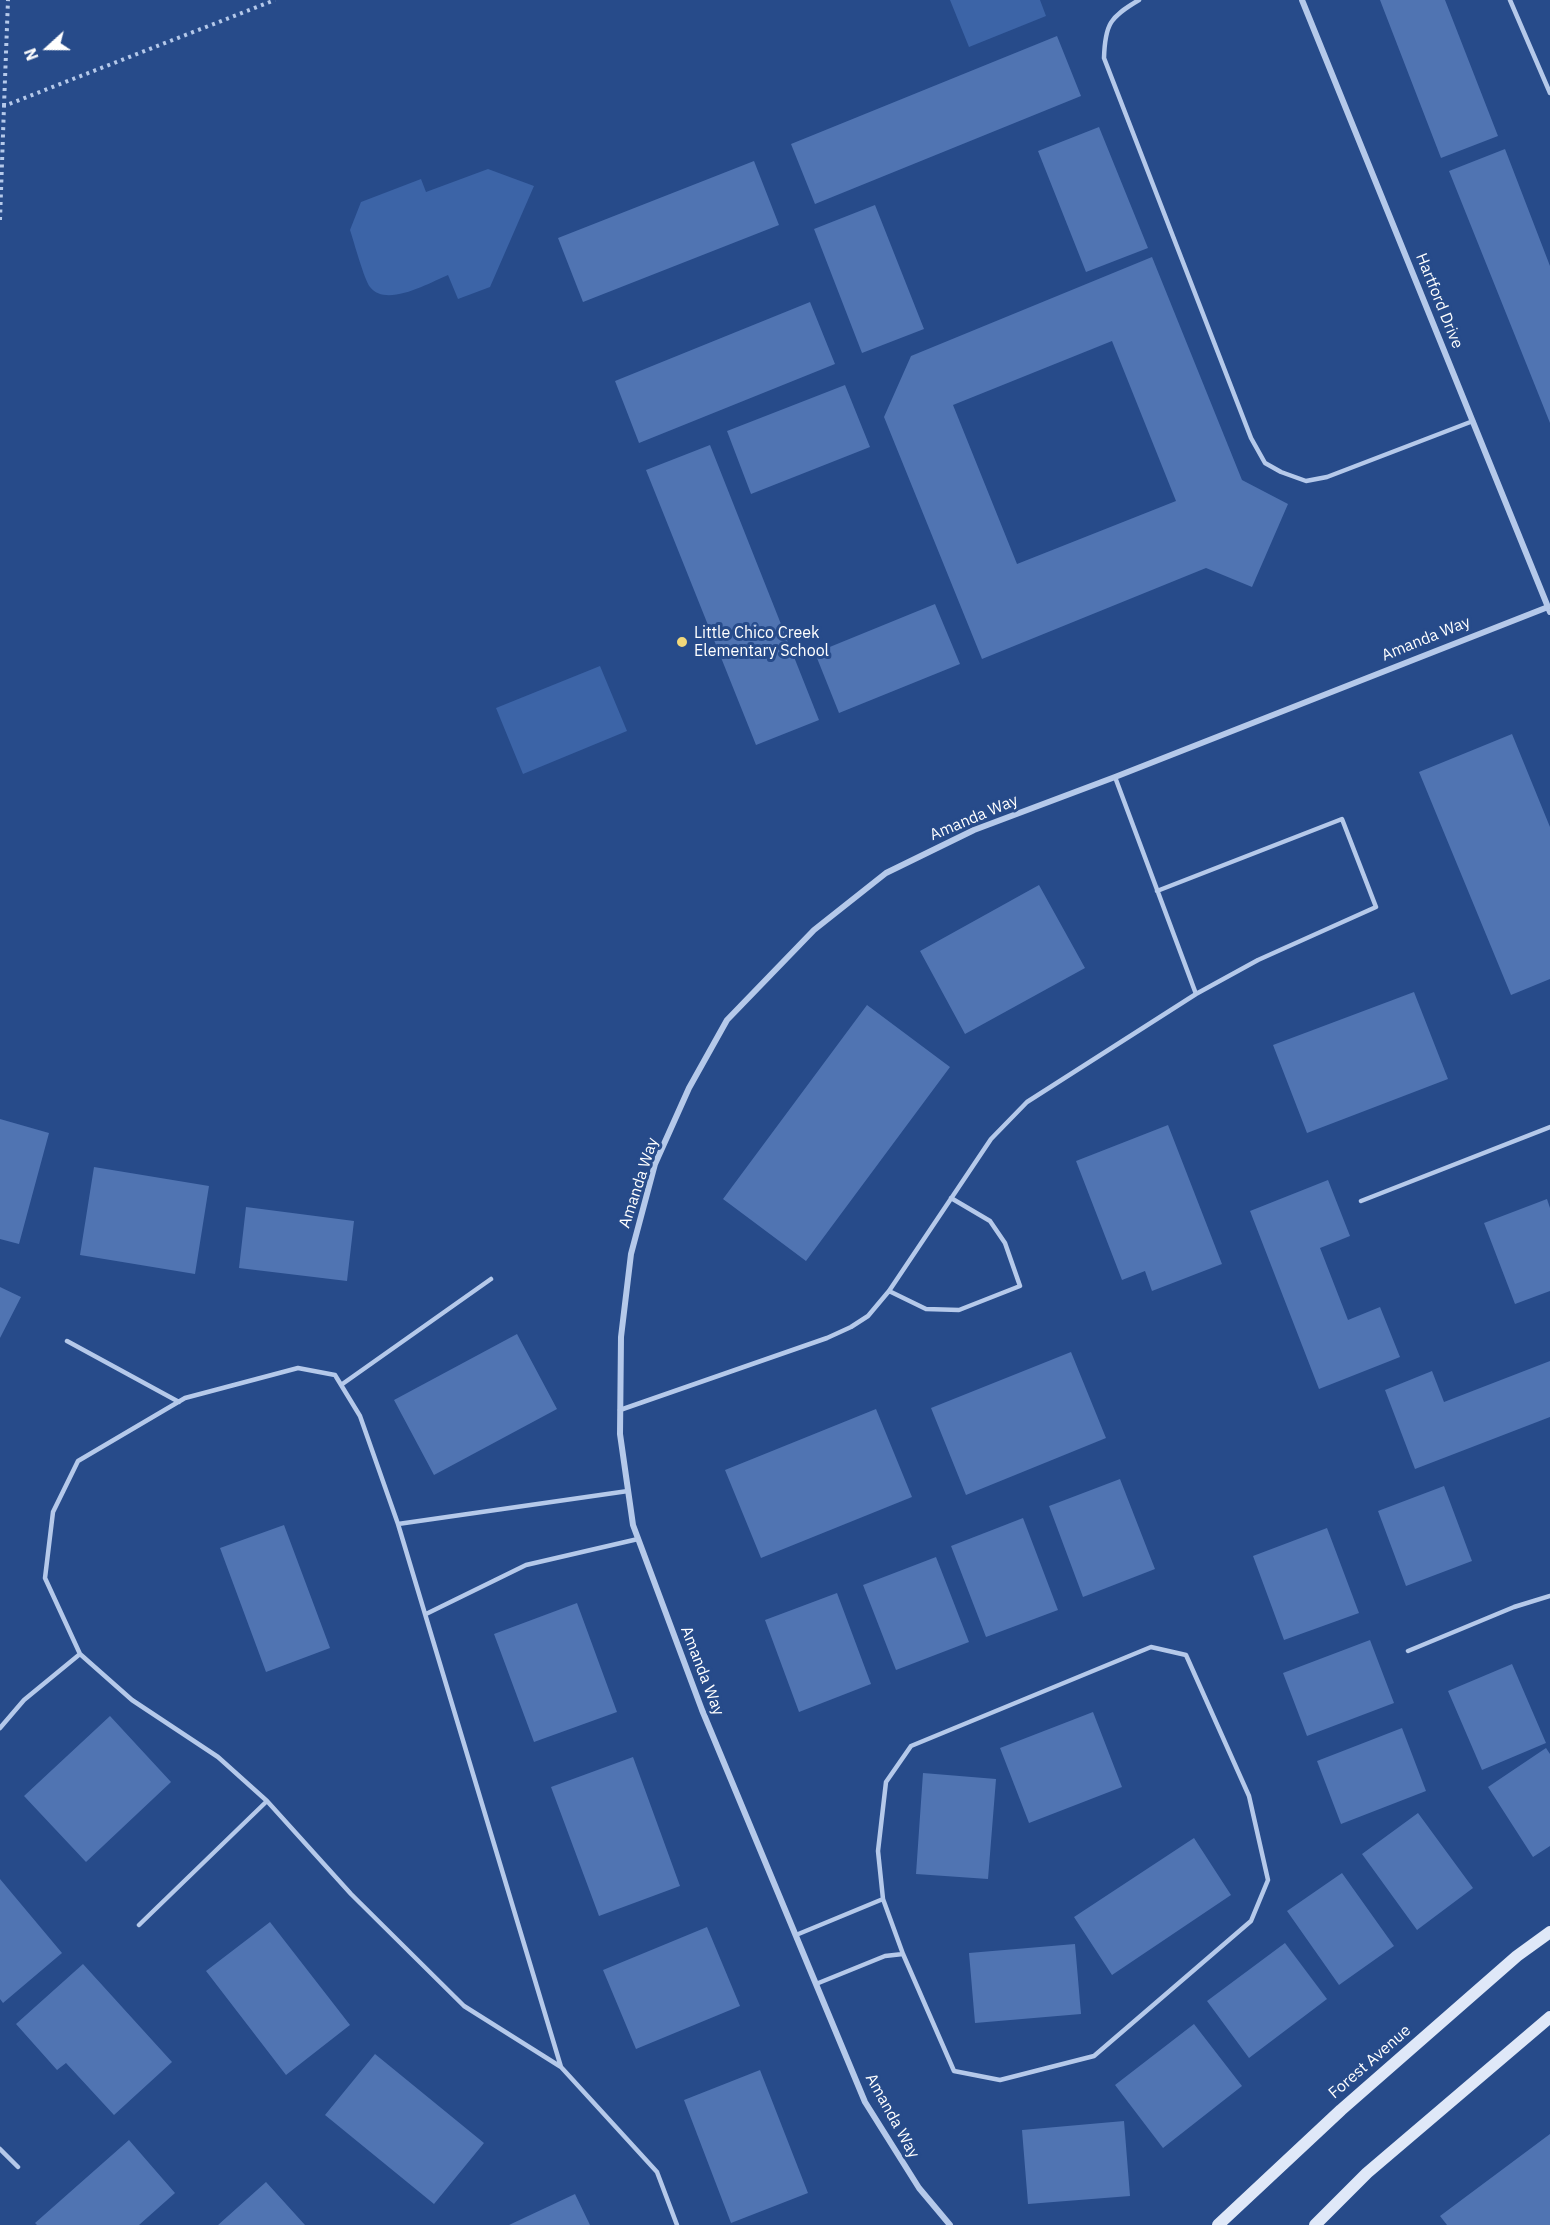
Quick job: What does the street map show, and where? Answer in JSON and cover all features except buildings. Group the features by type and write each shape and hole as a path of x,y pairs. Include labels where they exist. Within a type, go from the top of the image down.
{"street":[{"name":"Hartford Drive","path":"1302,0 1549,608"},
{"name":"Amanda Way","path":"950,2225 919,2188 865,2102 702,1710 633,1525 620,1434 621,1337 634,1243 656,1164 689,1088 727,1020 814,930 886,873 974,830 1549,608"},
{"name":"Forest Avenue","path":"1218,2225 1341,2110 1517,1956 1550,1932"},
{"path":"1315,2225 1367,2173 1550,2017"}],"lane":[{"path":"1139,0 1119,12 1107,26 1104,58 1251,438 1265,463 1281,472 1306,481 1327,477 1473,421"},
{"path":"1510,0 1550,93"},
{"path":"1115,777 1196,994"},
{"path":"620,1410 851,1327 868,1316 889,1291 991,1139 1027,1102 1196,994 1258,960 1376,907 1342,819 1157,891"},
{"path":"1361,1202 1550,1127"},
{"path":"889,1291 926,1309 959,1310 1020,1286 1005,1243 990,1221 951,1198"},
{"path":"341,1385 491,1279"},
{"path":"67,1341 179,1402"},
{"path":"561,2067 398,1524 360,1416 335,1375 298,1368 179,1402 78,1461 52,1512 45,1578 80,1654 132,1700 218,1757 267,1801 351,1894 464,2006 561,2067 657,2172 677,2225"},
{"path":"398,1524 628,1491"},
{"path":"426,1614 526,1565 638,1539"},
{"path":"1408,1651 1514,1607 1550,1596"},
{"path":"1151,1647 1186,1655 1249,1797 1268,1880 1251,1921 1094,2056 1000,2080 954,2072 903,1954 883,1899 878,1851 886,1782 911,1746 1151,1647"},
{"path":"0,1728 24,1700 80,1654"},
{"path":"138,1925 267,1801"},
{"path":"796,1935 883,1899"},
{"path":"816,1984 885,1956 903,1954"},
{"path":"0,2150 18,2167"}],"path":[{"path":"0,220 8,0"},
{"path":"4,106 275,0"}],"shaded area":[{"path":"950,0 1040,0 1046,16 969,47"},
{"path":"488,169 534,186 490,287 458,299 448,275 397,295 377,293 370,287 350,230 361,202 421,179 426,192"},
{"path":"600,666 627,731 523,774 496,708"}],"place":[{"name":"Little Chico Creek Elementary School","path":"682,642"}]}
